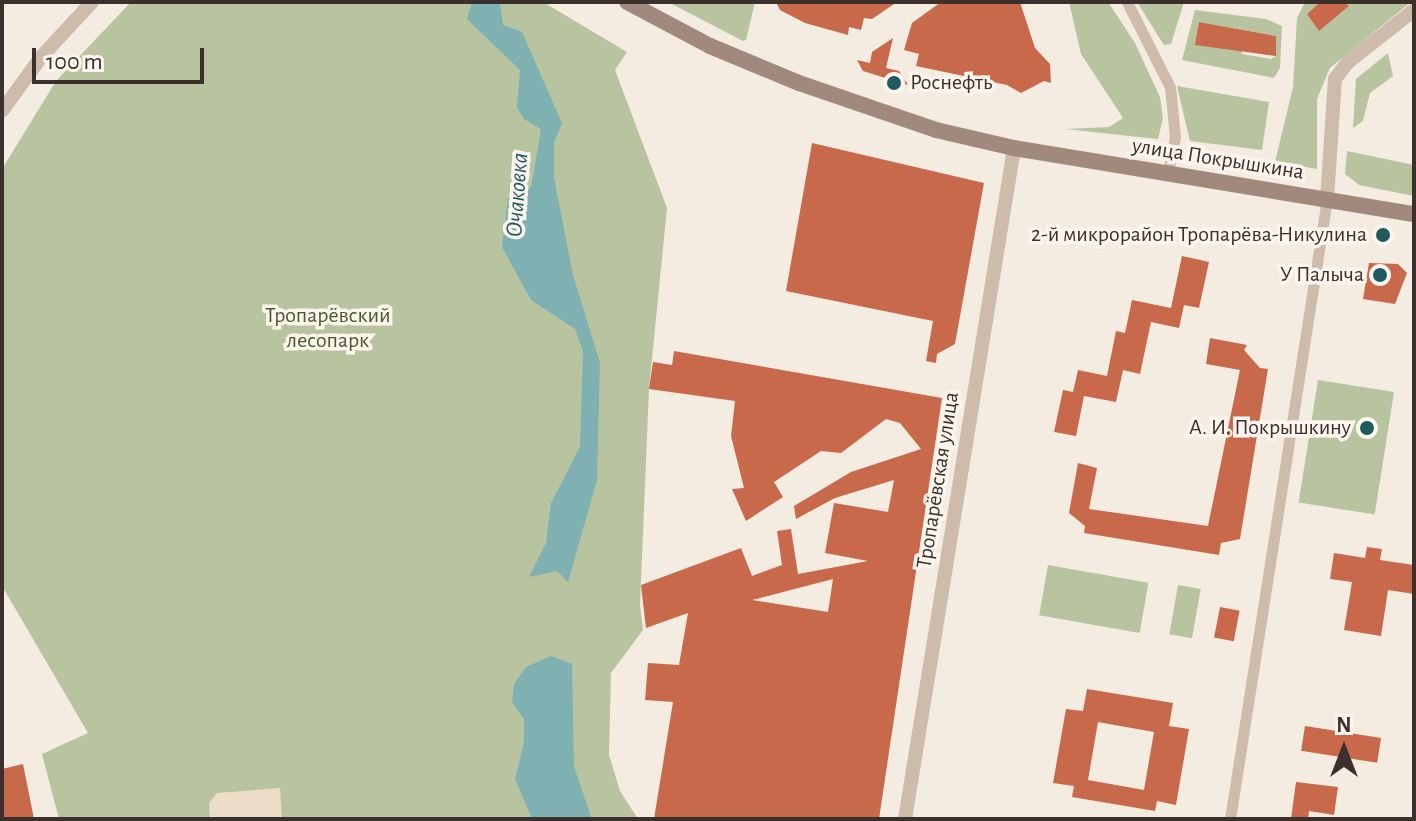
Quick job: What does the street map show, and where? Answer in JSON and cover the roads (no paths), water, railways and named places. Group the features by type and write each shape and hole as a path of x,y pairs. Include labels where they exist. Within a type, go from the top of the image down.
{"main road":[{"name":"улица Покрышкина","path":"627,2 710,46 799,83 936,130 1014,148 1414,214"}],"street":[{"path":"2,111 42,56 92,2"},
{"path":"1127,2 1170,87 1175,137 1168,174"},
{"path":"1230,819 1327,199 1335,79 1347,63 1414,10"},
{"name":"Тропарёвская улица","path":"905,819 1014,148"}],"water":[{"name":"Очаковка","path":"472,2 500,4 503,25 522,32 562,123 554,143 554,178 573,275 600,363 597,480 568,582 557,571 529,577 546,543 551,503 580,447 583,351 575,329 531,300 502,247 508,198 531,187 541,129 524,119 517,107 520,70 467,19"},
{"path":"551,656 572,664 574,767 592,819 532,819 515,779 524,742 524,719 512,703 514,684 526,667"}],"place":[{"name":"Роснефть","path":"894,83"},
{"name":"2-й микрорайон Тропарёва-Никулина","path":"1383,235"},
{"name":"У Палыча","path":"1380,275"},
{"name":"А. И. Покрышкину","path":"1367,428"}],"park label":[{"name":"Тропарёвский лесопарк","path":"328,328"}]}
